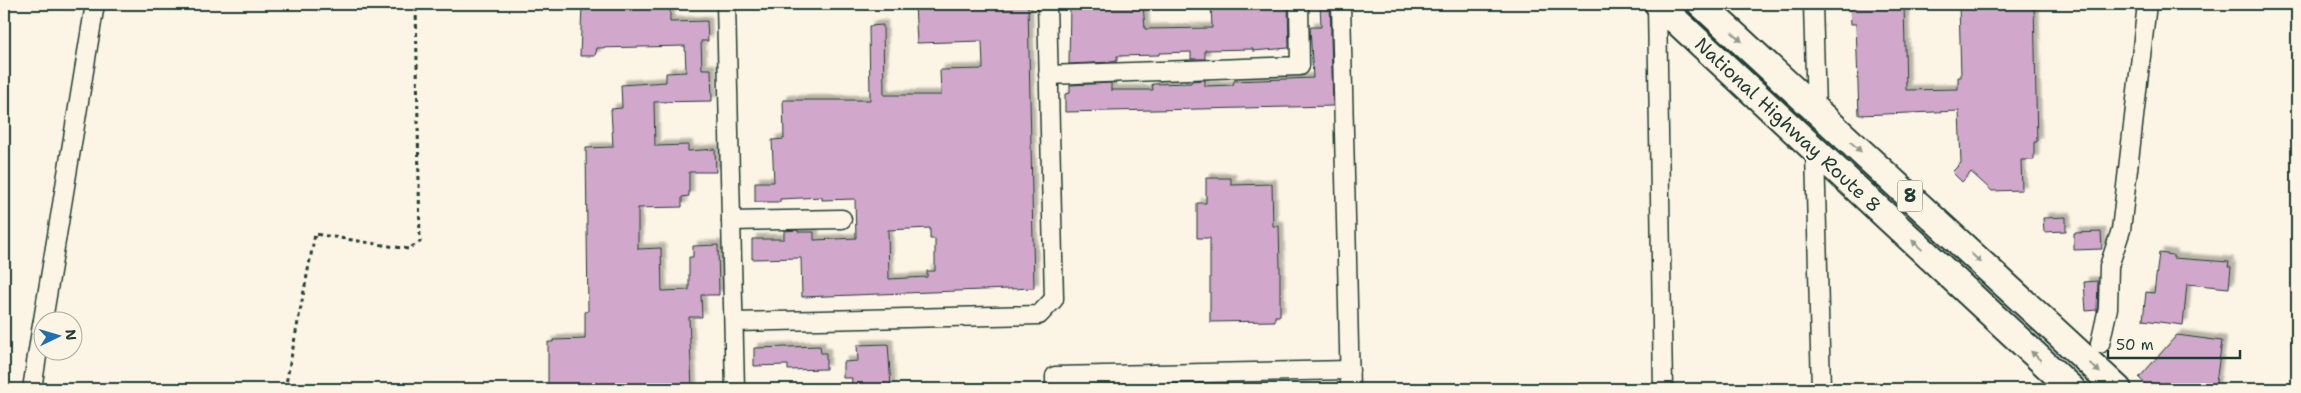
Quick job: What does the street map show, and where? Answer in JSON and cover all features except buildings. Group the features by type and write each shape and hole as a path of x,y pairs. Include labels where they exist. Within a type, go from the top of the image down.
{"highway":[{"name":"National Highway Route 8","path":"1658,4 2072,389"},
{"name":"National Highway Route 8","path":"1702,4 2118,389"}],"street":[{"path":"45,310 95,4"},
{"path":"726,4 735,389"},
{"path":"734,322 1039,315 1054,299 1047,4"},
{"path":"1048,75 1300,66 1299,4"},
{"path":"1341,4 1350,389"},
{"path":"1658,4 1663,389"},
{"path":"1813,4 1816,110"},
{"path":"2100,344 2108,308 2109,266 2121,230 2147,4"},
{"path":"1815,151 1821,389"},
{"path":"731,221 842,219"},
{"path":"32,389 36,360"},
{"path":"1055,389 1055,376 1350,370"}],"path":[{"path":"285,389 315,234 408,249 420,242 416,4"}],"tunnel":[{"path":"2094,389 2098,362"}]}
